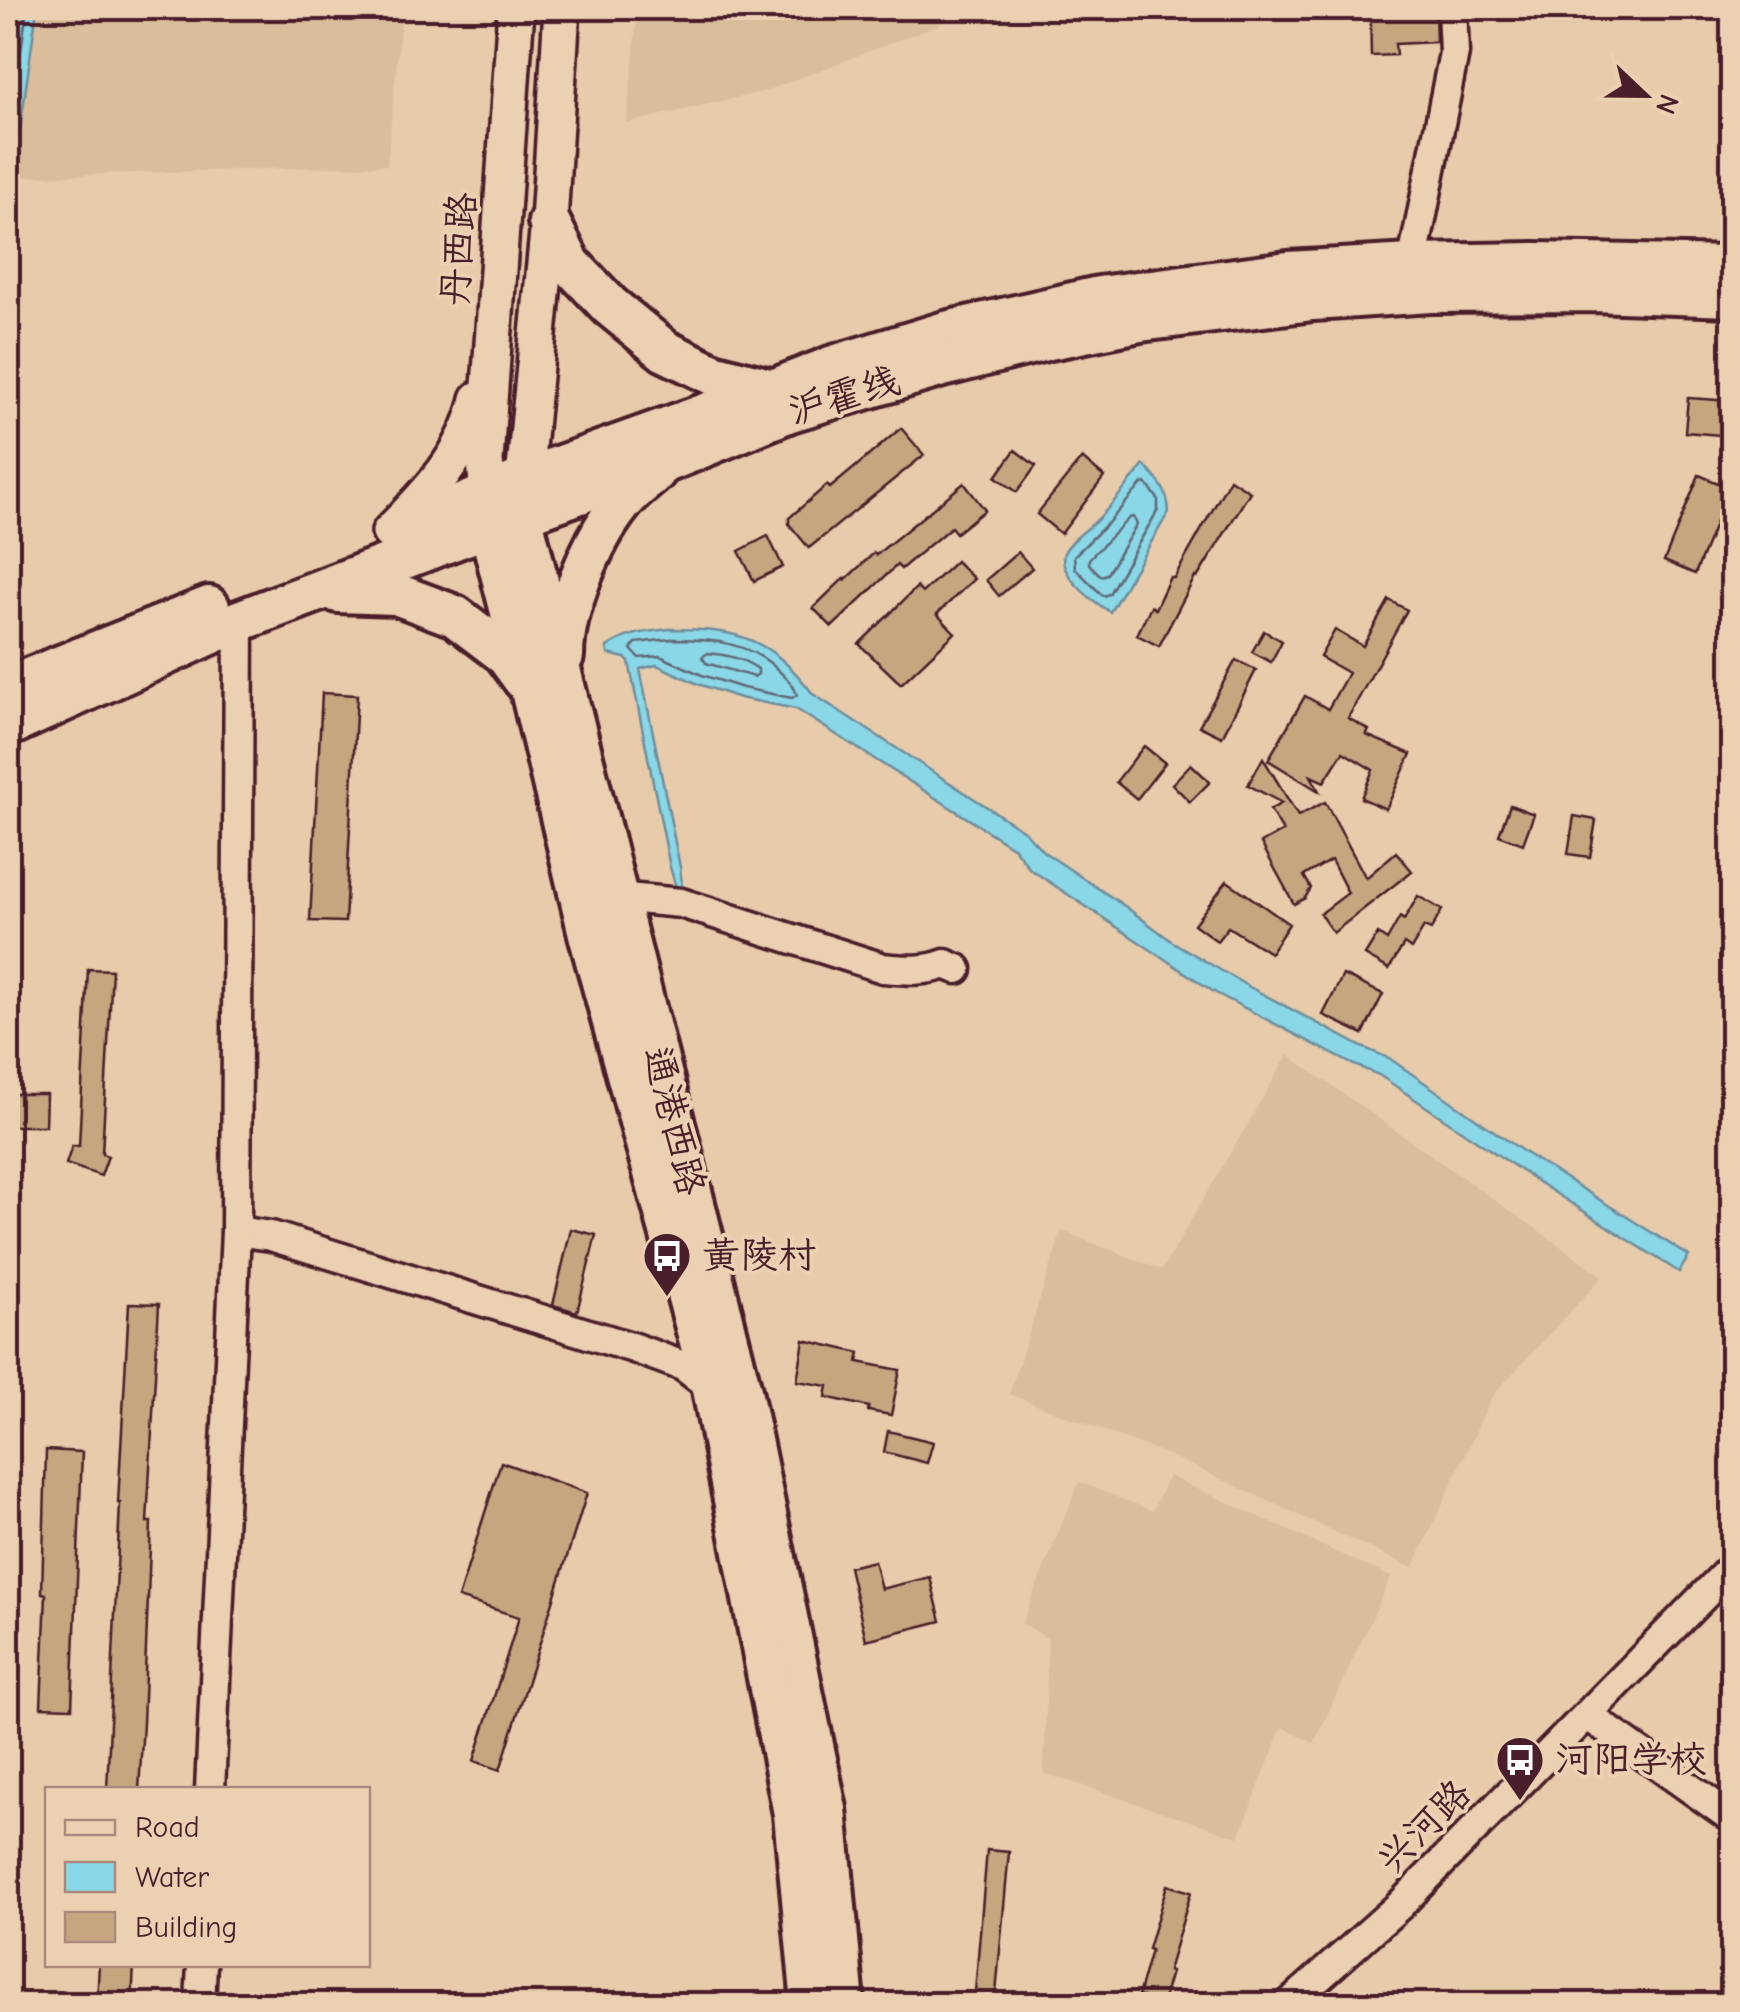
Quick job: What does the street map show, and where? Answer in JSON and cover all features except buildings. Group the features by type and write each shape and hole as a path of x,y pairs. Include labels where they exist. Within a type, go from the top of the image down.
{"highway":[{"path":"550,222 570,264 610,306 665,351 713,374 773,390"},
{"name":"沪霍线","path":"8,726 239,621 318,592 506,503 773,390 831,367 946,332 1098,297 1288,272 1536,263 1732,267"},
{"name":"沪霍线","path":"8,687 384,538 668,460 790,411 1045,340 1140,321 1314,300 1430,292 1592,291 1732,296"},
{"path":"318,592 396,594 455,616 548,688 568,621 606,525 623,501 668,460"},
{"name":"通港西路","path":"506,503 548,688 590,938 713,1389 794,1814 812,2004"},
{"name":"通港西路","path":"548,688 616,896 741,1390 826,1810 844,2004"}],"main road":[{"name":"丹西路","path":"506,503 485,460 516,8"},
{"path":"506,503 550,222 562,8"},
{"path":"384,538 446,471 474,418 497,315"}],"street":[{"path":"1412,265 1454,53 1452,8"},
{"path":"210,1787 236,1231 239,621"},
{"path":"616,896 681,903 884,968 910,971 946,964 958,969"},
{"path":"236,1231 271,1236 634,1348 683,1366 713,1389"},
{"name":"兴河路","path":"1289,2004 1399,1906 1732,1567"},
{"path":"1587,1715 1732,1818"},
{"path":"200,2004 202,1967"}],"shaded area":[{"path":"8,8 402,8 387,165 8,177"},
{"path":"638,8 958,8 958,17 766,91 627,123"},
{"path":"1288,1055 1603,1276 1492,1396 1413,1568 1171,1456 1009,1394 1062,1231 1162,1270"},
{"path":"1169,1476 1391,1577 1314,1743 1282,1727 1239,1837 1044,1773 1048,1639 1022,1623 1079,1482 1152,1511"}],"water":[{"path":"8,8 37,8 8,217"},
{"path":"1144,465 1162,486 1169,512 1110,612 1071,579 1063,561 1064,553"},
{"path":"670,629 715,631 751,640 767,649 813,694 1024,831 1044,852 1173,942 1244,984 1389,1058 1527,1154 1689,1256 1679,1272 1379,1075 1214,992 1030,869 1014,848 796,709 740,698 657,665 640,669 680,867 683,895 678,894 629,662 608,654 607,647 629,636"}],"place":[{"name":"黄陵村","path":"667,1298"},
{"name":"河阳学校","path":"1520,1802"}]}
